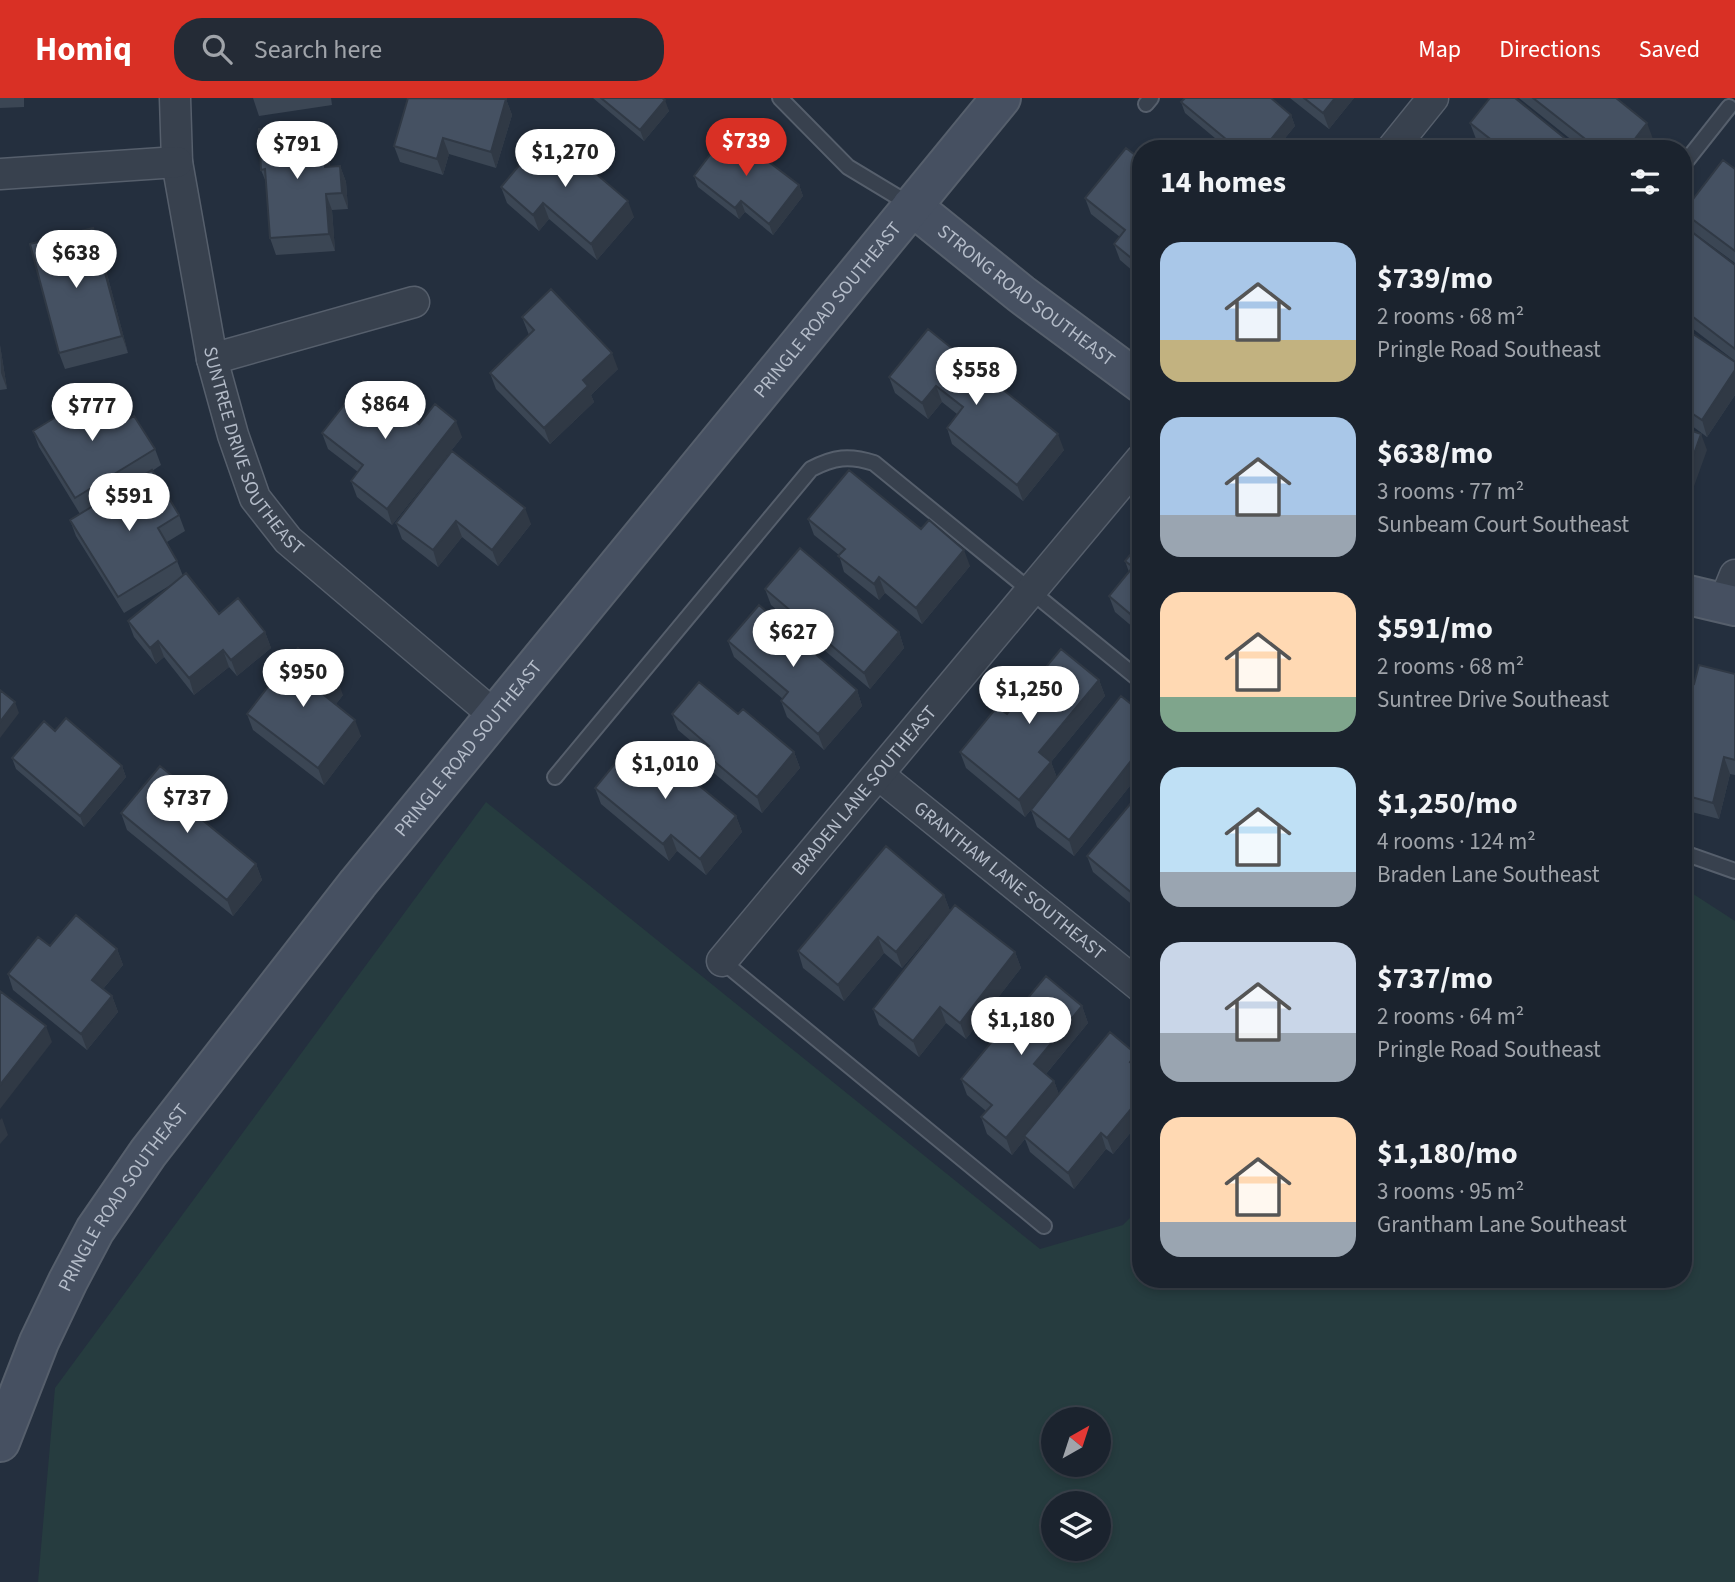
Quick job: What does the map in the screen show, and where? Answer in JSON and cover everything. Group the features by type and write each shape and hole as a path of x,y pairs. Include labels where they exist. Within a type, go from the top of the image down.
{"main road":[{"name":"PRINGLE ROAD SOUTHEAST","path":"0,1442 39,1342 68,1281 95,1230 140,1164 358,883 1001,98"},
{"name":"STRONG ROAD SOUTHEAST","path":"912,206 1021,294 1132,376"},
{"path":"1692,594 1731,594"}],"street":[{"name":"SUNTREE DRIVE SOUTHEAST","path":"175,98 177,162 212,359 233,435 255,498 288,540 494,715"},
{"path":"1399,140 1433,98"},
{"path":"0,174 177,162"},
{"path":"212,359 414,302"},
{"name":"BRADEN LANE SOUTHEAST","path":"722,961 1132,470"},
{"name":"GRANTHAM LANE SOUTHEAST","path":"879,775 1132,981"}],"lane":[{"path":"780,98 848,167 912,206"},
{"path":"1692,154 1732,109 1717,98"},
{"path":"555,777 805,477 830,459 853,456 874,463 1132,674"},
{"path":"1692,856 1735,871"},
{"path":"722,961 1044,1226"}],"green space":[{"path":"486,802 1040,1249 1123,1225 1132,1216 1132,1288 1692,1288 1692,893 1735,921 1735,1582 38,1582 55,1388"}],"building":[{"path":"408,98 506,99 491,152 443,138 437,159 394,146"},
{"path":"601,98 662,98 665,100 640,130"},
{"path":"1185,98 1271,98 1291,115 1270,140 1227,140 1181,102"},
{"path":"1304,98 1335,98 1323,113"},
{"path":"1490,98 1515,98 1567,140 1492,140 1470,123"},
{"path":"1533,98 1616,98 1647,123 1634,140 1587,140"},
{"path":"322,125 325,167 340,166 342,193 326,194 329,234 270,238 265,169 261,170 259,129"},
{"path":"728,131 799,185 769,224 741,201 735,208 694,176"},
{"path":"547,132 628,201 591,244 543,203 533,215 501,187"},
{"path":"1126,148 1132,153 1132,259 1114,244 1125,230 1085,198"},
{"path":"1723,160 1735,169 1735,251 1692,219 1692,201"},
{"path":"93,228 122,336 59,353 30,244"},
{"path":"1692,232 1735,265 1735,349 1692,316"},
{"path":"551,289 612,353 583,380 588,386 544,428 490,373 534,330 522,317"},
{"path":"928,329 1058,434 1017,485 947,428 963,407 936,386 922,403 889,377"},
{"path":"1692,333 1735,362 1735,370 1702,420 1692,413"},
{"path":"363,381 419,424 435,404 456,421 387,509 351,481 363,465 322,433"},
{"path":"103,388 124,422 134,416 155,449 75,498 33,431"},
{"path":"1692,431 1701,434 1692,459"},
{"path":"452,451 525,508 492,550 456,521 433,550 396,523"},
{"path":"152,470 179,515 158,528 177,561 118,597 70,520"},
{"path":"849,470 921,529 929,520 964,550 916,608 879,577 874,584 838,556 845,549 808,519"},
{"path":"800,548 899,632 864,673 765,589"},
{"path":"1132,553 1132,566 1125,561"},
{"path":"1132,568 1132,615 1109,596"},
{"path":"186,573 219,614 238,598 265,632 231,660 223,650 189,678 158,641 150,648 128,621"},
{"path":"759,605 857,690 818,734 781,701 788,692 728,641"},
{"path":"298,648 337,678 324,695 355,720 318,768 247,714"},
{"path":"1061,649 1099,680 1039,752 1051,762 1019,800 960,752 997,707 1007,714"},
{"path":"1699,665 1735,674 1735,760 1724,757 1713,803 1692,797 1694,684"},
{"path":"699,682 738,714 743,709 794,752 757,797 703,752 709,746 672,714"},
{"path":"0,690 15,702 0,722"},
{"path":"1121,696 1132,705 1132,760 1069,840 1031,810"},
{"path":"66,718 122,766 80,816 12,758 44,721 55,731"},
{"path":"632,743 656,762 662,755 736,816 700,859 671,835 663,844 595,788"},
{"path":"160,766 181,783 172,795 256,864 227,900 121,813"},
{"path":"1132,802 1132,893 1087,856"},
{"path":"886,846 944,895 896,952 878,937 838,985 798,951"},
{"path":"955,905 1015,952 960,1023 940,1007 913,1041 873,1009"},
{"path":"76,915 117,949 92,980 112,996 81,1034 8,974 38,937 50,946"},
{"path":"1046,976 1082,1006 1034,1064 1054,1081 1006,1138 981,1117 992,1105 961,1079"},
{"path":"0,991 46,1026 0,1085"},
{"path":"1110,1032 1132,1051 1132,1108 1107,1138 1101,1133 1068,1173 1024,1136"}]}
